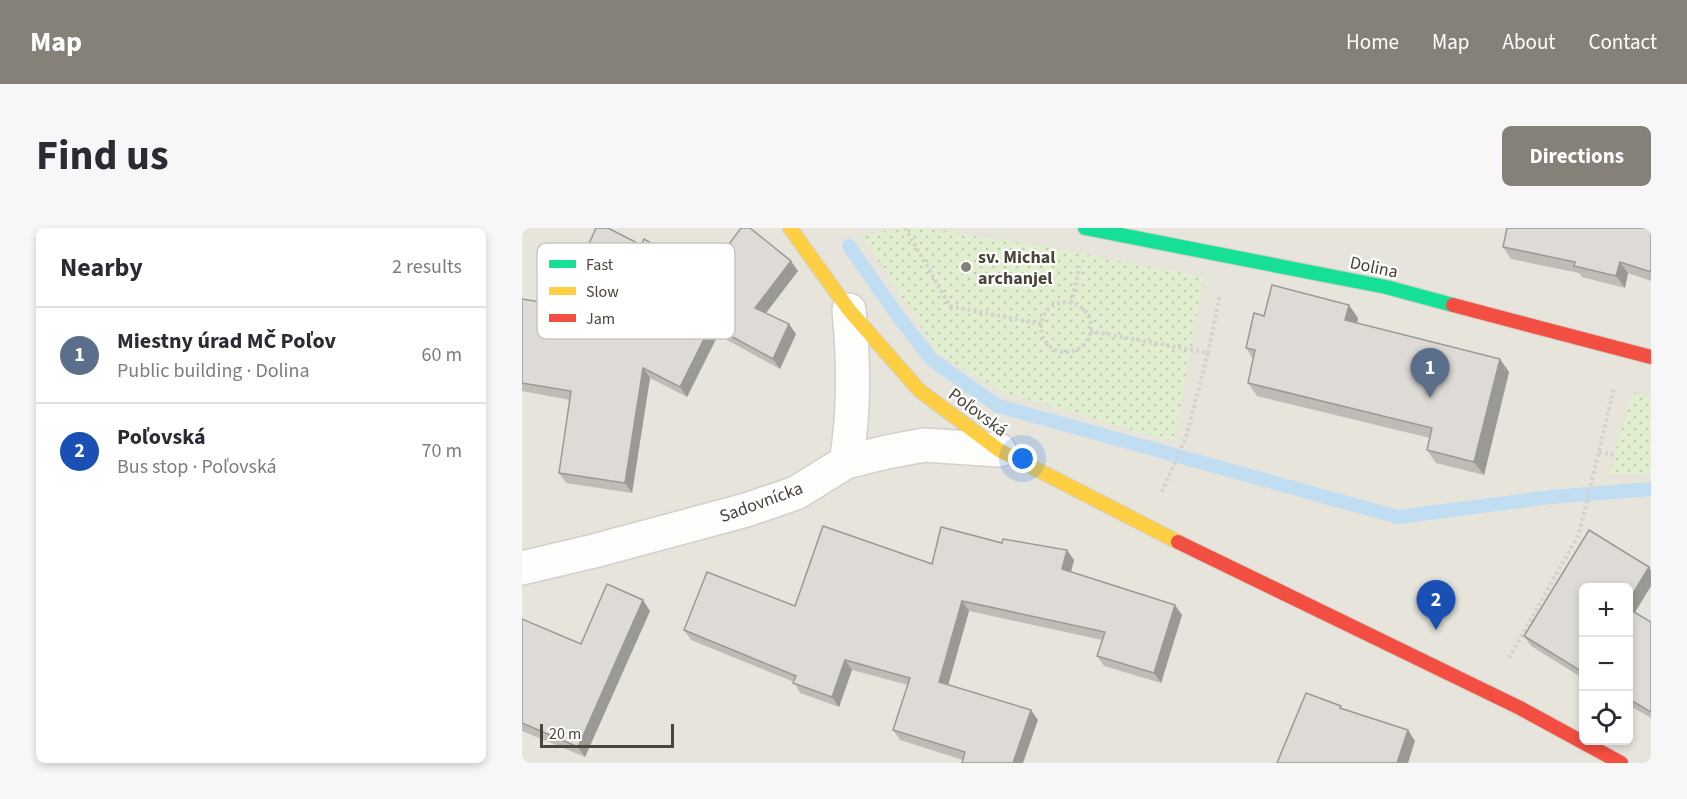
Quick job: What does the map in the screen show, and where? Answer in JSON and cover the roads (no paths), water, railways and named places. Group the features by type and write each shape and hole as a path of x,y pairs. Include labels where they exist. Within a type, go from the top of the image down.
{"street":[{"name":"Poľovská","path":"790,228 849,310 890,360 919,390 999,450 1147,527 1490,693 1621,763"},
{"name":"Dolina","path":"1085,228 1386,287 1651,357"},
{"path":"846,462 852,430 854,356 849,310"},
{"name":"Sadovnícka","path":"522,568 746,510 796,493 846,462 924,445 999,450"}],"waterway":[{"path":"849,246 932,360 998,406 1398,517 1551,497 1651,489"}],"place":[{"name":"sv. Michal archanjel","path":"966,267"},
{"name":"Miestny úrad MČ Poľov","path":"1430,398"},
{"name":"Poľovská","path":"1436,630"}]}
